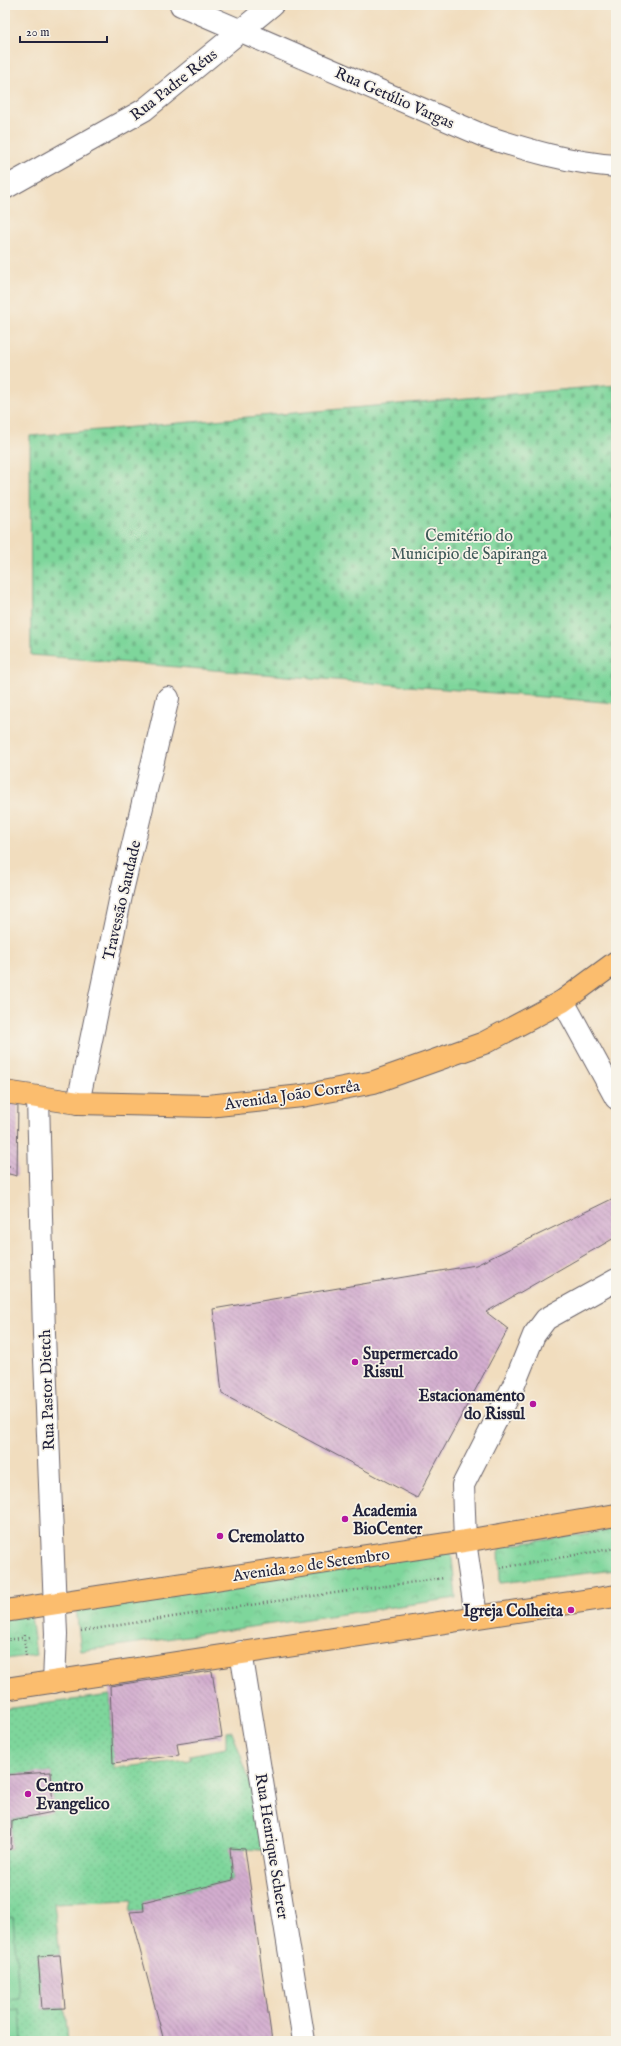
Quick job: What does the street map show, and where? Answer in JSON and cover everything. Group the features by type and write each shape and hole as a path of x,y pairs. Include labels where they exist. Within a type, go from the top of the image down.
{"main road":[{"name":"Avenida João Corrêa","path":"5,1092 78,1103 208,1106 302,1096 374,1082 484,1043 563,1001 616,962"},
{"name":"Avenida 20 de Setembro","path":"5,1611 191,1581 464,1541 616,1515"},
{"path":"5,1689 476,1616 616,1596"}],"street":[{"name":"Rua Getúlio Vargas","path":"181,5 484,136 534,152 597,165 616,166"},
{"name":"Rua Padre Réus","path":"5,194 144,110 272,5"},
{"name":"Travessão Saudade","path":"78,1103 122,891 168,698"},
{"path":"563,1001 616,1098"},
{"name":"Rua Pastor Dietch","path":"38,1098 45,1348 55,1604 54,1682"},
{"path":"476,1616 464,1541 463,1485 513,1387 534,1335 546,1319 616,1280"},
{"name":"Rua Henrique Scherer","path":"241,1652 304,2041"}],"path":[{"path":"500,1568 616,1548"},
{"path":"79,1631 270,1602 446,1578"},
{"path":"5,1640 34,1637"},
{"path":"24,1638 26,1656"}],"green space":[{"name":"Cemitério do Municipio de Sapiranga","path":"616,385 616,703 31,655 30,436"},
{"path":"616,1529 616,1570 500,1583 499,1547"},
{"path":"451,1548 456,1598 81,1651 76,1608"},
{"path":"31,1615 36,1655 5,1659 5,1619"},
{"path":"110,1695 114,1768 190,1760 190,1755 226,1748 226,1732 232,1731 275,1851 230,1848 233,1880 144,1902 144,1911 130,1912 132,1900 54,1903 60,1955 38,1956 43,2009 65,2008 68,2041 5,2041 5,1850 11,1849 12,1820 53,1812 51,1772 5,1775 5,1709"},
{"path":"13,1917 19,1998 5,1999 5,1918"},
{"path":"20,2010 22,2041 5,2041 5,2011"}],"building":[{"path":"5,1100 18,1101 17,1176 5,1173"},
{"name":"Supermercado Rissul","path":"616,1197 616,1237 486,1312 508,1329 417,1498 222,1394 213,1309 476,1265"},
{"path":"212,1671 222,1737 177,1744 179,1755 113,1763 110,1686"},
{"name":"Centro Evangelico","path":"51,1772 53,1812 12,1820 11,1849 5,1850 5,1775"},
{"path":"230,1848 245,1849 272,2041 164,2041 130,1912 144,1911 143,1902 233,1880"},
{"path":"60,1955 65,2008 42,2009 38,1956"}],"place":[{"name":"Supermercado Rissul","path":"355,1362"},
{"name":"Estacionamento do Rissul","path":"533,1404"},
{"name":"Academia BioCenter","path":"345,1519"},
{"name":"Cremolatto","path":"220,1536"},
{"name":"Igreja Colheita","path":"571,1610"},
{"name":"Centro Evangelico","path":"28,1794"}]}
